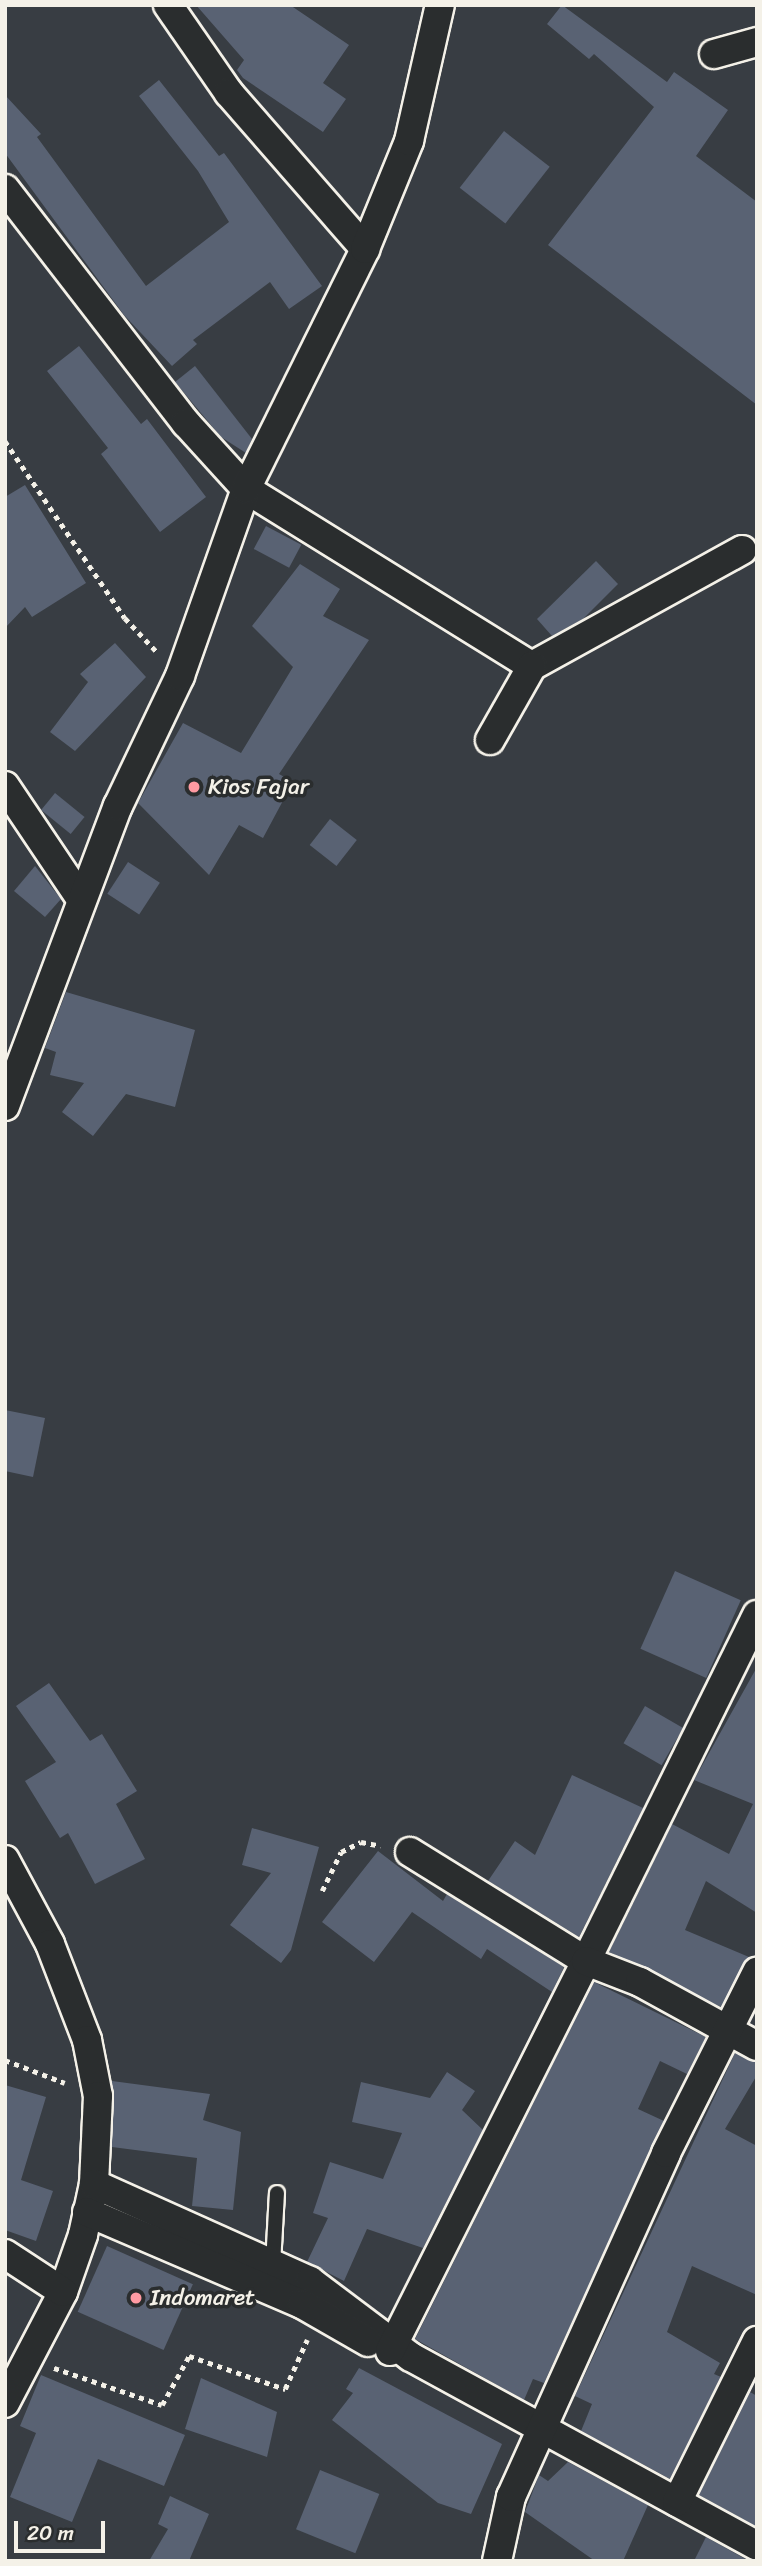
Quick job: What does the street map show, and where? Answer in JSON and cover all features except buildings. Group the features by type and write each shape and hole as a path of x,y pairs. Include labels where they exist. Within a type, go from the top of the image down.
{"street":[{"path":"168,5 229,93 365,250"},
{"path":"5,1106 81,899 180,676 246,489 365,250 409,141 440,5"},
{"path":"714,54 757,43"},
{"path":"5,189 186,423 246,489 532,666"},
{"path":"491,740 532,666 742,550"},
{"path":"5,786 81,899"},
{"path":"395,2349 757,1615"},
{"path":"410,1852 586,1961 640,1982 728,2033 757,2046"},
{"path":"5,2403 63,2292 87,2213 94,2184 98,2096 87,2040 9,1875"},
{"path":"497,2561 511,2497 666,2153 757,1972"},
{"path":"94,2184 269,2276 395,2349 757,2546"},
{"path":"87,2213 269,2276"},
{"path":"5,2254 63,2292"},
{"path":"677,2502 757,2341"}],"lane":[{"path":"269,2276 277,2193"}],"path":[{"path":"5,441 125,618 180,676"},
{"path":"322,1891 341,1852 361,1842 410,1852"},
{"path":"5,2060 98,2096"},
{"path":"27,2358 152,2405 162,2405 189,2356 285,2389 310,2300"}],"place":[{"name":"Kios Fajar","path":"194,787"},
{"name":"Indomaret","path":"136,2298"}]}
